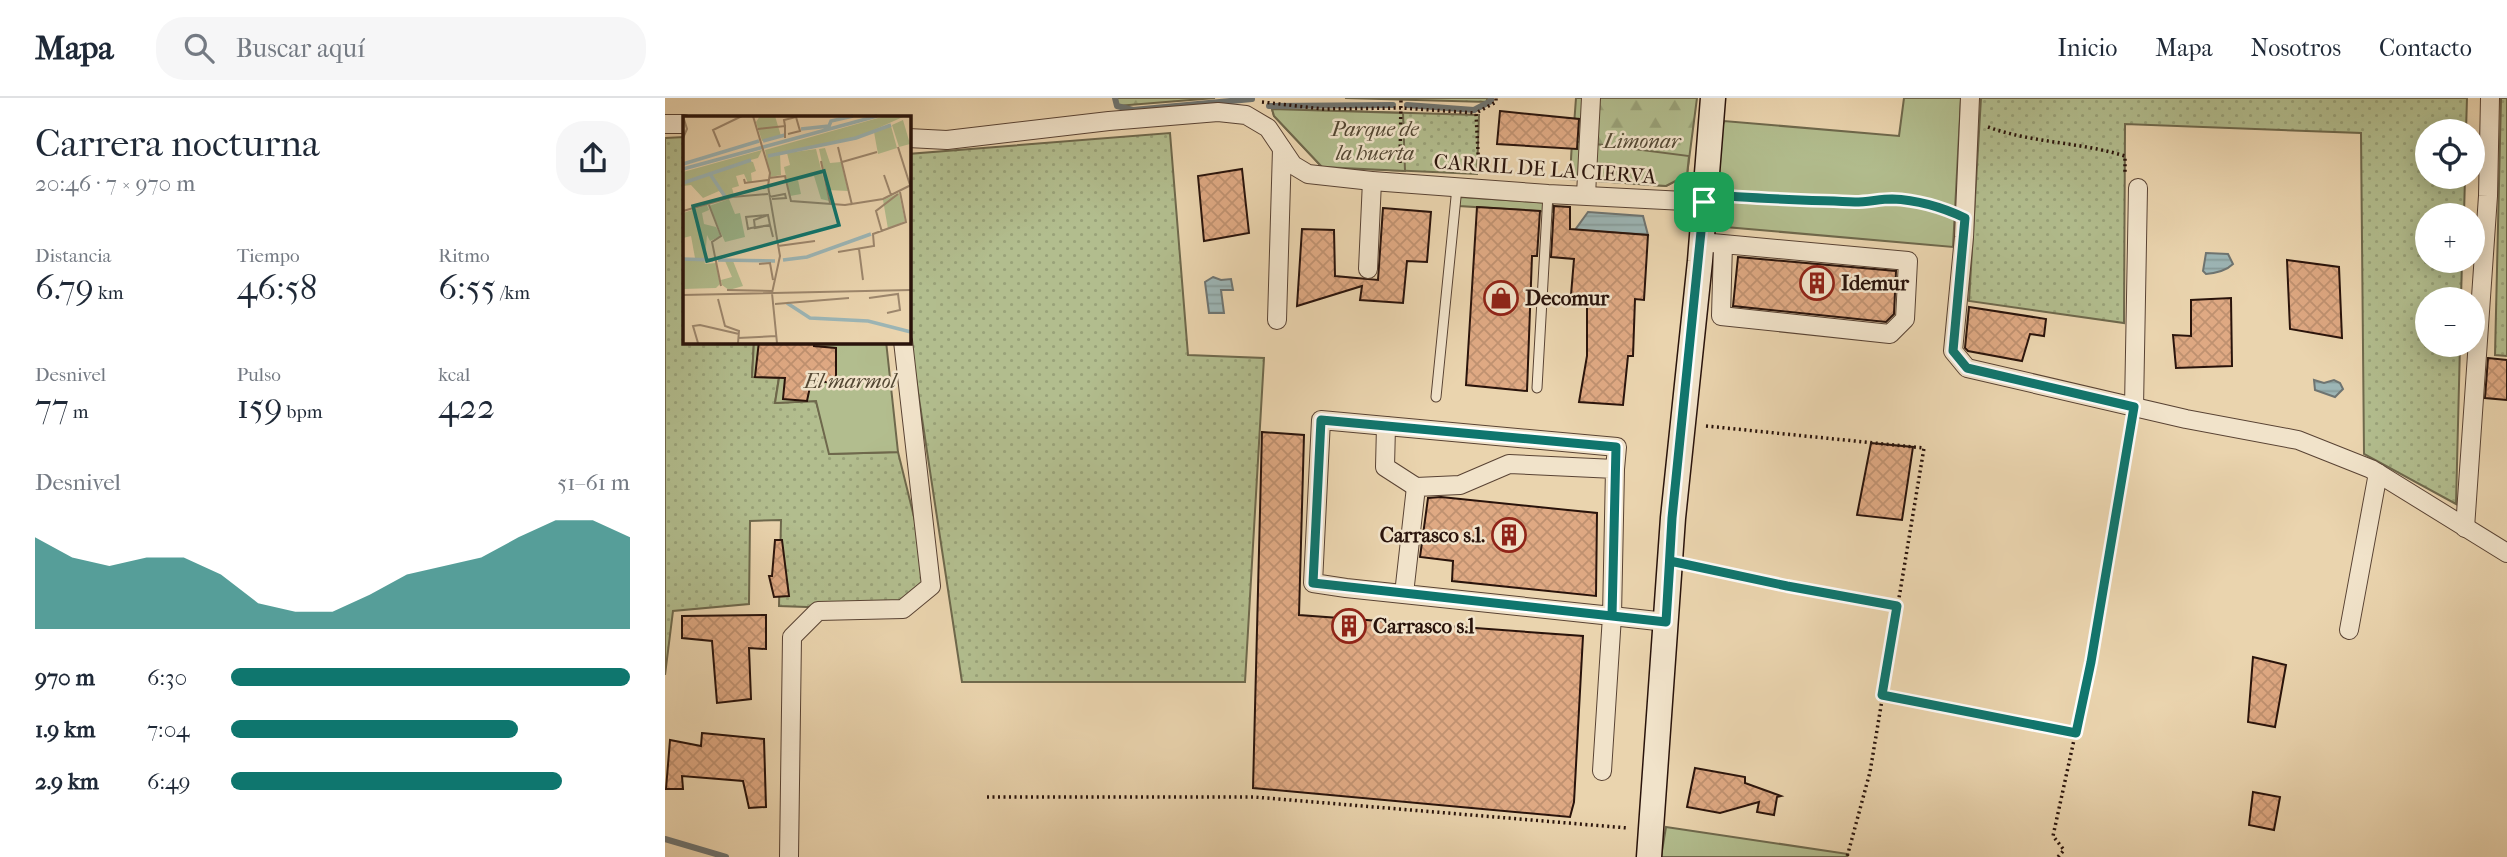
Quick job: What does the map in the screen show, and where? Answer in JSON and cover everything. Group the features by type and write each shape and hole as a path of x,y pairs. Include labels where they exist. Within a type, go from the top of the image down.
{"main road":[{"path":"1649,857 1670,561 1683,423 1712,243 1704,198 1713,98"}],"street":[{"path":"1586,195 1591,98"},
{"path":"1970,98 1965,218 1953,351 1967,368 2134,407 2298,440 2378,473 2507,553"},
{"path":"2465,528 2487,209 2490,98"},
{"name":"CARRIL DE LA CIERVA","path":"910,138 947,140 1109,121 1218,112 1246,115 1268,128 1293,165 1308,174 1548,194 1704,198"},
{"path":"665,124 683,124"},
{"path":"1277,320 1282,149"},
{"path":"1368,270 1372,181"},
{"path":"2134,407 2138,188"},
{"path":"1712,243 1907,261 1905,319 1890,334 1721,316 1712,243"},
{"path":"789,857 792,637 818,611 903,610 931,586 903,343"},
{"path":"1602,771 1612,616 1616,447 1321,420 1313,583 1612,616 1666,622"},
{"path":"1386,426 1384,467 1416,486 1460,485 1509,464 1615,469"},
{"path":"2349,630 2378,473"},
{"path":"1416,486 1404,594 1612,616"}],"lane":[{"path":"1436,397 1457,187"},
{"path":"1537,388 1548,194"}],"path":[{"path":"1258,98 1261,102 1323,109 1401,108 1476,113 1496,102 1496,98"},
{"path":"1401,98 1401,183"},
{"path":"1476,113 1480,188"},
{"path":"1969,120 2004,133 2103,149 2125,156 2125,193 2138,188"},
{"path":"1704,198 1797,198 1870,202 1892,199 1941,207 1965,218"},
{"path":"2058,857 2064,850 2053,836 2091,662 2134,407"},
{"path":"1683,423 1924,449 1870,772 1847,857"},
{"path":"1670,561 1897,606"},
{"path":"1882,695 2076,733"},
{"path":"987,797 1254,797 1651,830"}],"green space":[{"path":"1114,98 1215,98 1117,106"},
{"path":"1345,98 1487,98 1487,102"},
{"name":"Limonar","path":"1576,98 1697,98 1687,175 1666,186 1570,179"},
{"path":"1904,98 1961,98 1953,247 1714,226 1715,154 1724,121 1899,136"},
{"path":"1981,98 2467,98 2466,119 2415,119 2415,189 2465,189 2464,203 2415,203 2415,273 2462,273 2461,287 2415,287 2415,357 2460,357 2456,504 2364,454 2361,133 2125,124 2124,323 1969,301"},
{"path":"2501,98 2507,98 2507,356 2495,355"},
{"path":"1272,109 1479,115 1477,174 1322,167 1274,116"},
{"name":"Parque de la huerta","path":"1272,109 1403,113 1405,171 1322,167 1274,116"},
{"path":"1170,133 1188,355 1264,358 1245,682 962,682 910,339 910,154"},
{"path":"683,137 683,343 754,343 752,377 779,377 775,403 816,401 830,454 898,452 931,586 891,610 779,606 781,520 750,521 749,604 673,611 665,675 665,138"},
{"path":"1572,141 1689,156 1687,175 1666,186 1570,179"},
{"path":"1460,197 1553,203 1552,212 1459,206"},
{"name":"El marmol","path":"754,343 886,343 898,452 829,454 816,401 775,403 779,378 752,377"},
{"path":"1666,827 1848,854 1847,857 1661,857"}],"water":[{"path":"1588,212 1643,216 1648,235 1575,230"},
{"path":"2206,253 2228,254 2233,264 2221,271 2206,274 2203,271"},
{"path":"1213,277 1231,279 1233,290 1221,290 1224,313 1209,313 1205,282"},
{"path":"2314,380 2324,383 2334,380 2340,383 2343,389 2335,397 2315,390"}],"building":[{"path":"1500,111 1579,119 1577,149 1497,144"},
{"path":"1242,169 1249,233 1204,241 1198,176"},
{"path":"1554,206 1570,207 1570,229 1648,235 1644,300 1635,299 1633,356 1628,356 1623,405 1579,402 1587,356 1587,296 1571,295 1574,259 1551,257"},
{"name":"Decomur","path":"1477,207 1540,211 1537,256 1532,256 1527,391 1466,385"},
{"path":"1383,208 1431,212 1427,262 1407,261 1403,303 1360,300 1362,286 1297,306 1302,229 1334,230 1335,276 1378,280"},
{"name":"Idemur","path":"1738,257 1896,271 1894,314 1886,322 1733,306"},
{"path":"2287,260 2339,267 2342,338 2290,329"},
{"path":"2231,298 2232,366 2176,368 2173,335 2191,336 2191,300"},
{"path":"1969,307 2046,319 2044,336 2030,334 2022,361 1968,351 1965,348"},
{"name":"El marmol","path":"759,343 814,343 814,346 836,348 836,382 811,382 807,401 783,399 785,378 755,377"},
{"path":"2488,358 2507,360 2507,400 2485,398"},
{"name":"Carrasco s.l","path":"1262,432 1304,435 1299,615 1583,636 1574,802 1570,817 1253,788"},
{"path":"1871,443 1913,447 1902,520 1857,515"},
{"name":"Carrasco s.l.","path":"1441,497 1597,513 1596,596 1452,581 1453,561 1420,557 1428,498"},
{"path":"775,540 782,540 789,596 774,597 769,576 772,576"},
{"path":"766,615 766,649 749,648 751,699 717,703 712,641 682,638 682,616"},
{"path":"2253,657 2286,665 2275,727 2248,722"},
{"path":"702,733 764,739 766,807 749,808 743,781 682,776 683,789 666,789 670,740 701,746"},
{"path":"1695,768 1745,777 1745,783 1781,796 1777,797 1774,815 1757,812 1759,802 1720,813 1687,807"},
{"path":"2253,792 2280,797 2274,830 2249,825"}],"waterway":[{"path":"1115,98 1117,106 1133,110 1252,99"},
{"path":"1407,105 1474,110 1491,101 1491,98"},
{"path":"1269,106 1393,105"},
{"path":"665,839 726,857"}],"place":[{"name":"Idemur","path":"1817,283"},
{"name":"Decomur","path":"1501,298"},
{"name":"Carrasco s.l.","path":"1509,535"},
{"name":"Carrasco s.l","path":"1349,626"}],"route":[{"path":"1704,202 1672,518 1666,622 1313,583 1321,420 1616,447 1612,616 1666,622 1670,561 1897,606 1882,695 2076,733 2091,662 2134,407 1967,368 1953,351 1965,218 1941,207 1892,199 1870,202 1742,198 1705,194 1704,202"}]}
